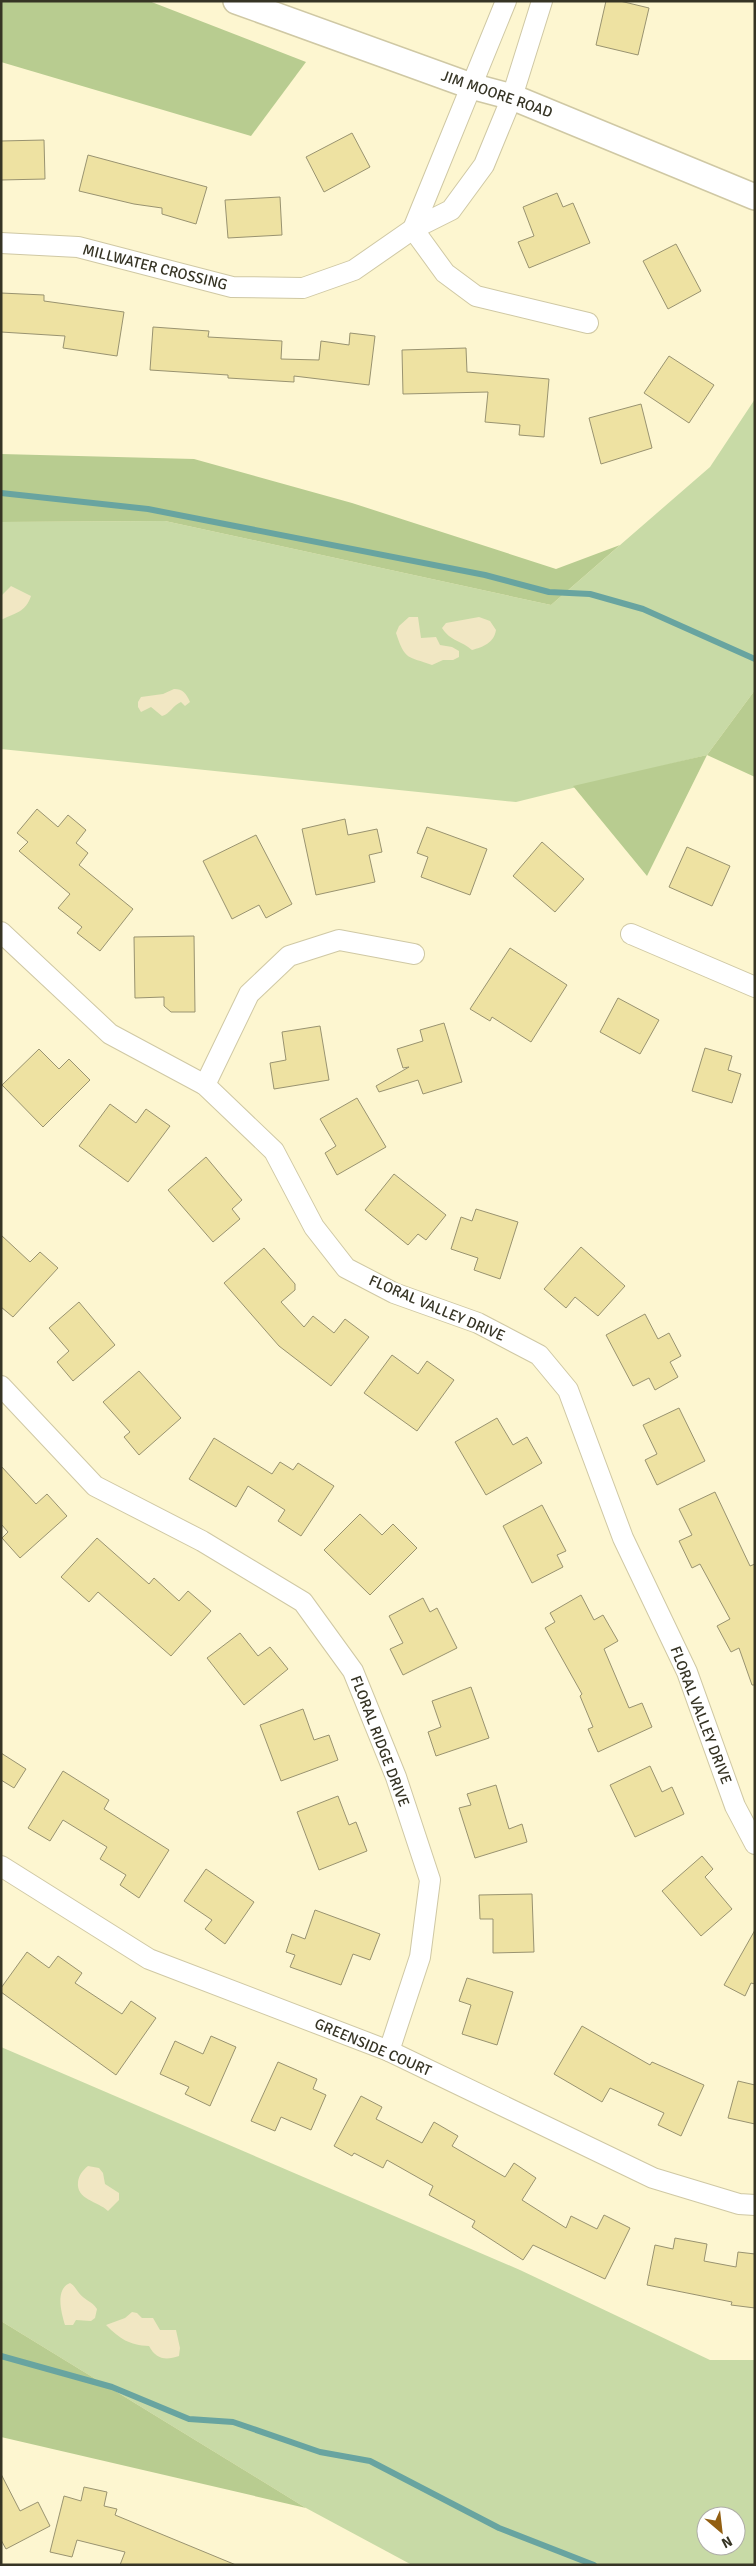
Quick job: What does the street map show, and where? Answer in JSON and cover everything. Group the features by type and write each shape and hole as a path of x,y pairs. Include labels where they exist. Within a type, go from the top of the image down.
{"street":[{"name":"JIM MOORE ROAD","path":"236,1 471,86 512,97 755,197"},
{"path":"506,1 435,180 413,229 445,273 476,296 588,323"},
{"name":"MILLWATER CROSSING","path":"1,243 78,247 232,287 303,288 354,270 413,229 451,210 484,165 512,97 542,1"},
{"name":"FLORAL VALLEY DRIVE","path":"1,932 110,1034 205,1085 274,1151 314,1227 346,1268 394,1293 478,1323 539,1355 568,1390 622,1538 688,1672 735,1806 755,1844"},
{"path":"630,934 755,987"},
{"path":"205,1085 249,994 290,956 339,940 414,954"},
{"name":"FLORAL RIDGE DRIVE","path":"1,1386 95,1486 202,1541 303,1602 353,1671 396,1777 430,1880 420,1957 389,2051"},
{"name":"GREENSIDE COURT","path":"1,1866 149,1959 389,2051 653,2178 739,2204 755,2205"}],"green space":[{"path":"1,1 149,1 306,62 251,136 1,62"},
{"path":"755,399 755,690 707,755 516,802 1,749 1,522 165,521 551,605 710,467"},
{"path":"1,454 194,459 352,503 556,569 620,545 551,605 165,521 1,522"},
{"path":"755,690 755,777 707,755"},
{"path":"707,755 647,876 573,786"},
{"path":"1,2047 520,2270 710,2360 755,2360 755,2565 412,2565 306,2508 1,2321"},
{"path":"1,2321 306,2508 1,2437"}],"sand":[{"path":"11,586 31,596 23,609 1,620 1,596"},
{"path":"409,617 418,617 421,638 436,637 440,645 452,647 459,651 459,657 453,660 443,660 432,665 408,656 402,649 396,633 399,626"},
{"path":"479,617 490,621 496,630 490,641 476,649 472,650 452,638 442,628 446,623"},
{"path":"174,689 184,692 190,702 185,706 181,702 178,703 162,716 151,707 141,712 138,707 141,697 163,694"},
{"path":"88,2166 99,2168 103,2173 105,2184 119,2193 119,2200 108,2211 88,2200 80,2193 78,2182 80,2175"},
{"path":"70,2283 97,2309 95,2318 91,2321 76,2320 73,2325 65,2325 60,2301 62,2290"},
{"path":"132,2312 137,2313 142,2318 153,2318 160,2330 176,2330 180,2348 179,2356 161,2358 149,2346 125,2340 106,2325 125,2318"}],"building":[{"path":"606,1 620,1 649,8 638,55 596,45"},
{"path":"352,133 370,167 324,192 306,157"},
{"path":"44,140 45,179 1,180 1,141"},
{"path":"88,155 207,187 196,224 162,214 162,208 134,204 79,191"},
{"path":"557,193 563,207 573,203 590,243 529,268 518,242 534,236 523,207"},
{"path":"280,197 282,235 228,238 225,200"},
{"path":"676,244 701,291 668,309 643,261"},
{"path":"1,293 44,295 44,301 124,312 117,356 63,348 65,336 1,332"},
{"path":"153,327 209,331 208,337 282,341 281,359 319,360 321,341 349,345 350,333 375,336 369,385 294,376 294,382 150,370"},
{"path":"466,348 467,372 549,379 544,437 519,435 520,425 485,422 488,392 403,394 402,350"},
{"path":"669,356 714,385 689,423 644,393"},
{"path":"641,404 652,448 601,464 589,418"},
{"path":"37,809 58,827 68,815 86,830 76,843 88,853 79,865 133,909 100,951 77,933 82,927 58,908 70,894 19,851 28,842 17,833"},
{"path":"345,819 348,835 377,829 382,852 369,855 375,882 316,895 302,829"},
{"path":"427,827 487,849 470,895 421,877 428,857 417,853"},
{"path":"256,835 292,904 266,918 259,905 232,919 203,861"},
{"path":"542,842 584,879 555,912 513,876"},
{"path":"687,847 730,866 712,906 669,887"},
{"path":"194,936 195,1012 171,1012 164,1006 164,997 135,998 134,937"},
{"path":"510,948 567,985 531,1042 492,1017 490,1021 470,1009"},
{"path":"618,998 659,1020 640,1054 600,1032"},
{"path":"444,1023 462,1082 423,1094 418,1080 379,1092 376,1086 409,1067 403,1068 397,1049 423,1041 420,1030"},
{"path":"320,1026 329,1080 274,1089 270,1063 286,1060 282,1032"},
{"path":"705,1048 732,1056 728,1070 741,1074 732,1103 692,1091"},
{"path":"39,1049 59,1069 69,1059 90,1080 43,1127 2,1085"},
{"path":"357,1098 386,1147 337,1175 325,1153 336,1146 320,1119"},
{"path":"110,1104 136,1123 146,1109 170,1126 128,1182 79,1146"},
{"path":"206,1157 242,1200 232,1209 240,1219 213,1242 168,1190"},
{"path":"394,1174 446,1215 426,1240 418,1234 408,1245 365,1210"},
{"path":"476,1209 518,1222 500,1279 474,1270 478,1258 451,1249 461,1217 472,1221"},
{"path":"1,1235 30,1262 40,1252 58,1268 13,1317 1,1307"},
{"path":"581,1247 625,1286 598,1316 575,1297 566,1308 544,1289"},
{"path":"264,1248 295,1284 295,1290 281,1302 304,1327 313,1316 334,1333 345,1319 369,1337 331,1386 279,1346 224,1283"},
{"path":"79,1302 115,1345 73,1381 57,1362 69,1351 49,1328"},
{"path":"645,1314 658,1339 669,1333 681,1356 670,1362 678,1377 655,1390 649,1378 633,1386 606,1335"},
{"path":"392,1355 418,1374 427,1361 454,1380 417,1431 364,1393"},
{"path":"139,1371 181,1418 139,1455 124,1437 130,1432 103,1402"},
{"path":"679,1408 705,1461 657,1485 645,1460 657,1454 643,1425"},
{"path":"497,1418 513,1445 527,1437 542,1463 486,1495 455,1442"},
{"path":"214,1438 272,1474 280,1462 293,1470 298,1463 334,1486 301,1536 278,1521 285,1510 248,1486 236,1507 189,1479"},
{"path":"1,1466 36,1504 47,1494 67,1516 20,1558 2,1538 8,1532 1,1524"},
{"path":"715,1492 750,1566 755,1564 755,1685 752,1685 739,1648 731,1652 717,1626 730,1619 700,1564 692,1568 679,1541 692,1535 679,1509"},
{"path":"542,1505 566,1551 557,1555 563,1567 532,1583 503,1526"},
{"path":"360,1514 382,1535 393,1524 417,1548 370,1595 324,1550"},
{"path":"97,1538 149,1584 154,1578 179,1601 188,1591 211,1611 171,1656 98,1592 89,1602 61,1577"},
{"path":"581,1595 594,1620 603,1615 618,1641 604,1649 629,1708 642,1703 652,1727 598,1752 588,1729 593,1727 580,1696 582,1694 545,1628 555,1622 550,1613"},
{"path":"423,1598 430,1612 437,1608 457,1648 403,1675 390,1649 403,1643 389,1616"},
{"path":"240,1633 258,1656 270,1647 288,1669 244,1705 207,1658"},
{"path":"471,1687 489,1738 436,1756 428,1732 441,1727 432,1701"},
{"path":"303,1709 314,1740 329,1735 338,1760 281,1781 260,1725"},
{"path":"1,1753 26,1769 14,1788 1,1780"},
{"path":"650,1766 662,1792 672,1787 684,1814 635,1837 610,1785"},
{"path":"63,1771 109,1800 104,1809 169,1850 139,1898 120,1885 126,1875 100,1859 107,1847 63,1820 50,1841 28,1828"},
{"path":"496,1785 509,1829 522,1824 527,1842 475,1858 459,1808 471,1805 467,1794"},
{"path":"338,1796 349,1825 356,1822 367,1851 319,1870 297,1812"},
{"path":"702,1856 713,1869 705,1877 732,1909 701,1936 662,1891"},
{"path":"206,1869 254,1902 225,1944 205,1929 212,1920 184,1901"},
{"path":"532,1894 534,1952 493,1953 493,1919 480,1919 479,1895"},
{"path":"315,1910 380,1934 370,1960 353,1954 341,1985 290,1967 295,1955 286,1952 292,1934 305,1939"},
{"path":"755,1930 755,1984 751,1983 745,1996 724,1985"},
{"path":"27,1952 49,1968 58,1956 82,1973 75,1983 122,2014 131,2001 156,2018 116,2075 1,1992 1,1988"},
{"path":"467,1978 513,1992 497,2045 462,2034 471,2005 459,2001"},
{"path":"582,2026 650,2065 652,2062 704,2085 681,2136 658,2125 664,2113 610,2088 602,2102 554,2074"},
{"path":"211,2036 236,2047 210,2106 185,2094 189,2087 160,2074 175,2041 203,2054"},
{"path":"278,2062 317,2079 313,2089 326,2095 311,2130 281,2117 275,2131 251,2121"},
{"path":"738,2081 755,2085 755,2124 728,2118"},
{"path":"361,2096 382,2107 376,2119 422,2143 434,2122 458,2136 452,2146 505,2177 514,2163 536,2178 522,2200 566,2228 571,2216 597,2229 604,2215 630,2228 605,2279 533,2245 523,2260 472,2227 475,2221 429,2195 433,2186 387,2160 383,2168 354,2153 352,2156 334,2146"},
{"path":"675,2238 707,2244 704,2261 736,2267 738,2252 755,2254 755,2308 731,2305 732,2302 647,2285 655,2245 673,2249"},
{"path":"1,2474 20,2511 38,2502 50,2526 6,2549 1,2540"},
{"path":"84,2487 107,2492 104,2506 117,2509 115,2515 236,2565 120,2565 125,2552 77,2540 72,2557 50,2552 64,2496 81,2501"}],"waterway":[{"path":"1,493 148,509 485,575 549,592 590,594 643,609 755,659"},
{"path":"1,2356 112,2387 189,2419 233,2422 320,2452 370,2461 499,2528 594,2565"}]}
